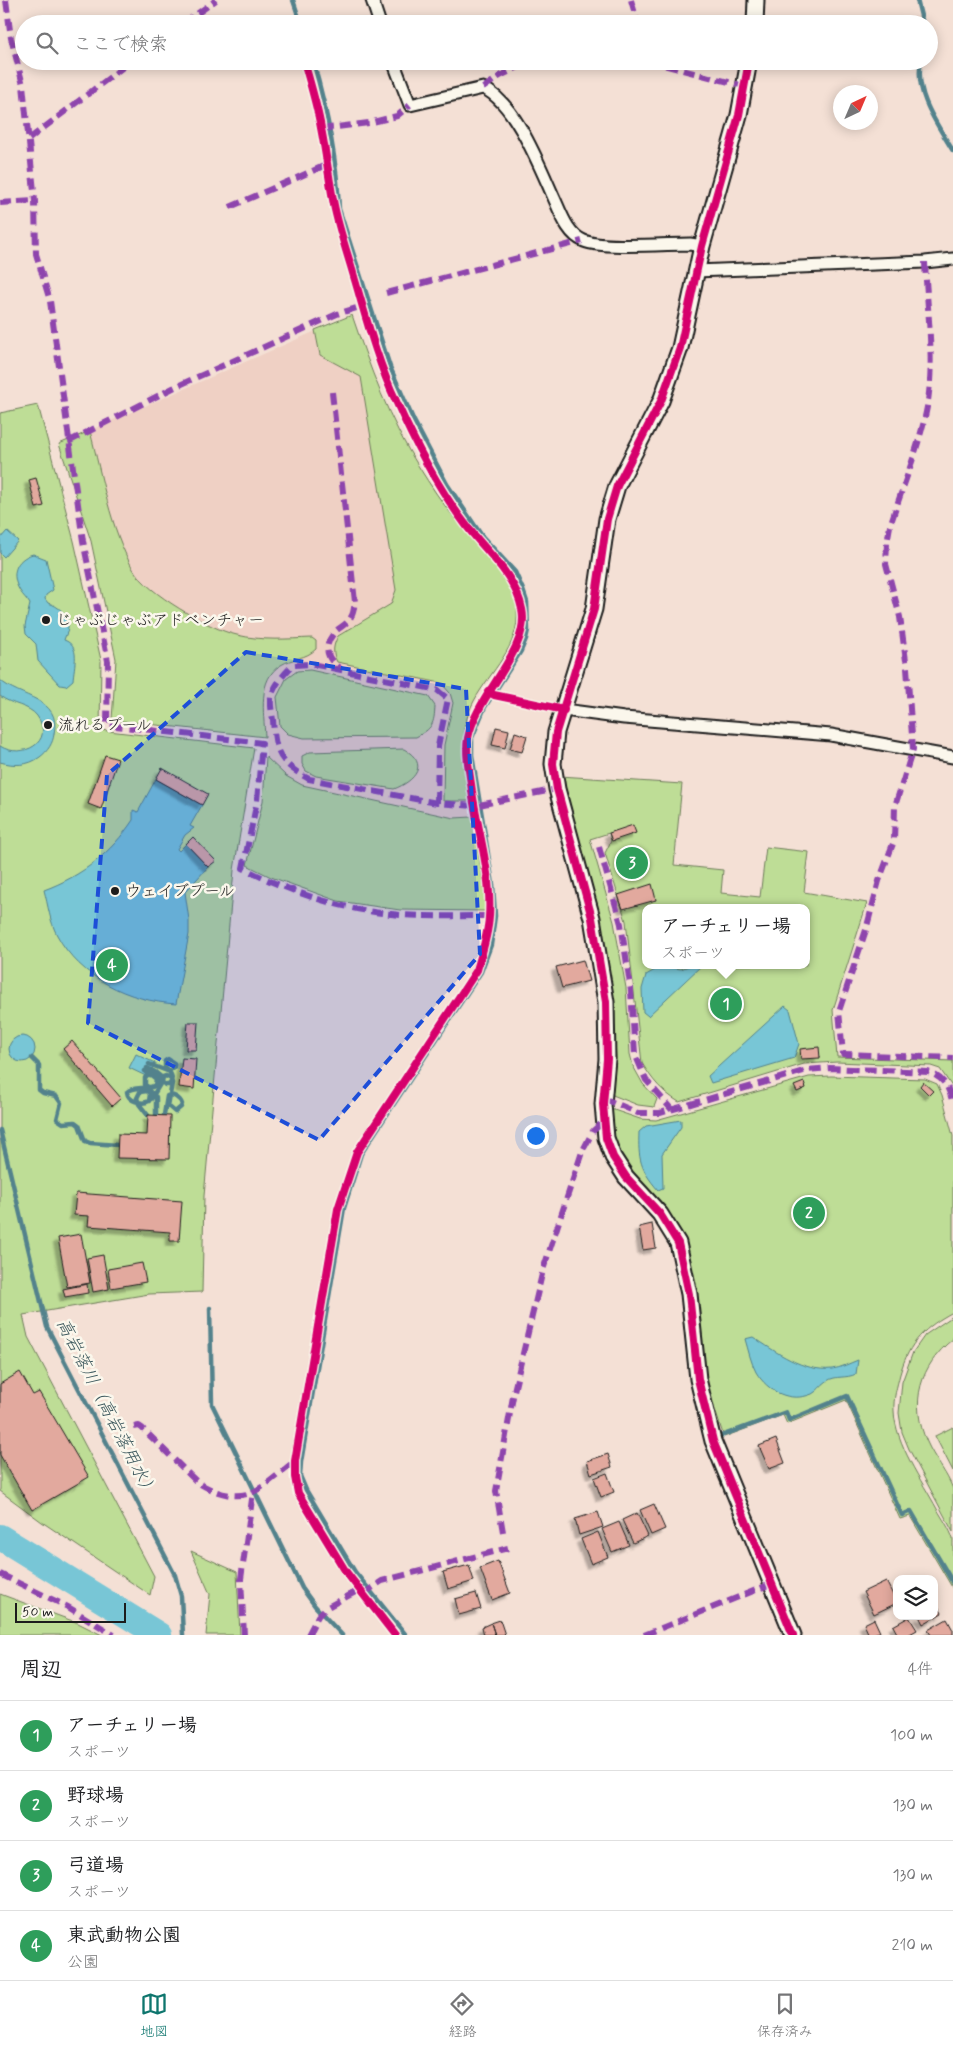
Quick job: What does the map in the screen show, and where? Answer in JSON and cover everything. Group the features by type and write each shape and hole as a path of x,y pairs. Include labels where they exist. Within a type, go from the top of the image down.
{"street":[{"path":"372,0 377,15"},
{"path":"755,15 756,0"},
{"path":"396,70 410,106 483,88 491,92 502,103 524,134 568,227 582,240 598,245 690,244 702,246"},
{"path":"747,70 739,115 702,246 680,348 660,401 617,486 607,519 594,609 556,732 553,764 556,790 592,918 606,1002 607,1059 603,1104 606,1138 613,1156 626,1177 660,1214 678,1243 689,1294 698,1379 713,1441 793,1635"},
{"path":"696,271 953,259"},
{"path":"564,710 624,718 831,735 953,757"}],"highlighted area":[{"path":"246,652 466,689 480,954 319,1140 88,1023 107,775"}],"shaded area":[{"path":"352,315 370,371 403,440 420,469 455,519 511,589 517,609 517,631 507,651 473,702 463,736 463,755 486,911 400,910 338,901 271,877 247,865 263,801 266,757 265,737 112,720 116,659 91,541 59,444"}],"green space":[{"path":"352,315 381,393 408,449 446,508 501,574 509,586 517,610 514,636 503,658 474,701 465,725 463,750 469,801 443,801 444,745 453,703 450,693 441,683 337,662 334,655 334,646 338,636 391,604 396,590 361,377 320,355 315,330"},
{"path":"38,405 74,541 101,660 100,730 254,748 234,870 204,1196 202,1292 149,1294 23,1315 28,1337 154,1576 150,1595 42,1522 0,1491 0,413"},
{"path":"90,431 107,502 118,536 133,569 151,589 195,618 237,635 274,639 312,638 316,641 316,649 303,657 281,665 273,671 268,679 263,707 265,737 112,720 116,659 91,541 59,444"},
{"path":"310,670 428,696 435,706 432,725 416,737 304,738 288,734 280,726 277,697 286,679 297,671"},
{"path":"404,749 416,760 417,772 402,786 394,789 316,776 306,771 302,764 302,756 310,752"},
{"path":"266,757 286,776 302,785 454,818 472,817 486,911 400,910 338,901 271,877 247,865 263,801"},
{"path":"560,776 682,784 674,865 723,870 721,893 760,897 766,847 809,852 804,892 867,903 833,1010 837,1057 953,1061 953,1088 940,1069 931,1066 837,1062 804,1064 679,1102 667,1094 642,1063 626,921 605,853 611,841 609,833 590,839 614,922 626,988 630,1054 633,1066 643,1084 657,1099 654,1107 638,1105 610,1094 616,1059 613,1001"},
{"path":"809,1077 925,1079 937,1084 942,1095 953,1136 953,1312 926,1330 913,1344 900,1374 894,1406 899,1436 904,1449 953,1539 953,1589 910,1516 900,1519 846,1400 787,1424 783,1415 724,1437 704,1377 693,1274 684,1240 665,1211 633,1173 619,1152 613,1131 611,1109 640,1119 656,1120"},
{"path":"953,1316 953,1339 932,1361 926,1373 921,1386 919,1413 927,1442 953,1489 953,1532 909,1449 902,1432 899,1413 902,1382 913,1352 925,1335"},
{"path":"953,1427 953,1471 935,1436"},
{"path":"191,1551 237,1572 240,1635 206,1635 210,1594"},
{"path":"0,1594 78,1623 102,1635 0,1635"}],"water":[{"path":"7,531 18,541 4,557 0,553 0,539"},
{"name":"じゃぶじゃぶアドベンチャー","path":"33,554 46,559 53,590 46,595 45,599 65,615 68,629 64,640 75,651 73,680 66,686 60,685 38,661 36,644 26,634 25,626 30,604 17,585 15,574 18,564 27,556"},
{"name":"流れるプール","path":"0,680 37,700 52,712 55,722 51,744 43,755 26,764 16,765 0,762 0,746 18,751 34,746 42,734 42,725 34,712 0,696"},
{"name":"ウェイブプール","path":"156,779 202,805 190,826 194,828 185,835 177,849 179,851 186,844 208,867 185,892 189,934 176,1004 158,1002 124,992 92,975 79,964 57,935 44,890 71,878 105,853 133,820 133,810 138,812"},
{"path":"657,969 698,969 648,1016 643,1012 642,989 646,975"},
{"path":"785,1006 790,1010 799,1044 794,1058 711,1083 708,1076"},
{"path":"22,1036 31,1040 35,1049 31,1058 22,1062 13,1058 9,1049 13,1040"},
{"path":"136,1054 155,1063 148,1077 129,1068"},
{"path":"681,1120 681,1127 662,1154 663,1188 658,1190 647,1176 641,1163 639,1132 646,1126"},
{"path":"753,1337 790,1360 811,1367 832,1369 858,1360 856,1374 830,1379 812,1394 796,1397 780,1394 761,1379 754,1368 745,1339"}],"building":[{"path":"36,478 44,506 36,508 29,480"},
{"path":"496,727 509,730 505,748 492,745"},
{"path":"515,732 527,736 522,752 510,749"},
{"path":"105,755 118,759 101,809 88,804"},
{"path":"162,768 208,794 202,805 156,779"},
{"path":"633,825 636,833 612,841 609,833"},
{"path":"193,837 216,861 208,867 186,844"},
{"path":"652,884 656,900 623,909 618,895"},
{"path":"583,960 589,981 562,988 556,967"},
{"path":"188,1022 198,1022 196,1050 186,1050"},
{"path":"72,1041 121,1098 112,1106 63,1049"},
{"path":"819,1047 820,1058 801,1059 800,1049"},
{"path":"182,1058 196,1059 194,1089 179,1087"},
{"path":"804,1082 806,1088 797,1092 794,1086"},
{"path":"923,1082 933,1091 929,1095 920,1086"},
{"path":"148,1115 170,1116 169,1159 117,1158 118,1134 147,1135"},
{"path":"76,1193 182,1201 179,1241 170,1241 170,1232 88,1226 89,1216 74,1215"},
{"path":"652,1224 656,1248 643,1250 639,1227"},
{"path":"81,1234 90,1283 67,1287 58,1238"},
{"path":"103,1255 109,1289 93,1292 87,1258"},
{"path":"142,1263 146,1282 111,1288 108,1269"},
{"path":"87,1284 88,1293 65,1297 63,1289"},
{"path":"20,1372 33,1395 39,1392 89,1477 32,1510 0,1455 0,1384"},
{"path":"776,1439 785,1463 769,1469 759,1446"},
{"path":"608,1454 612,1467 591,1474 587,1461"},
{"path":"607,1473 614,1492 601,1497 594,1478"},
{"path":"654,1504 665,1529 651,1535 640,1510"},
{"path":"598,1512 603,1527 579,1535 575,1519"},
{"path":"637,1513 648,1536 633,1543 622,1520"},
{"path":"619,1522 629,1545 612,1552 602,1529"},
{"path":"598,1532 608,1557 591,1564 581,1539"},
{"path":"498,1561 510,1593 492,1600 480,1568"},
{"path":"469,1565 474,1581 448,1589 443,1572"},
{"path":"886,1581 893,1595 893,1605 874,1614 863,1592"},
{"path":"476,1593 481,1609 459,1615 455,1599"},
{"path":"938,1606 942,1613 938,1615"},
{"path":"874,1619 880,1632 869,1635 864,1624"},
{"path":"947,1619 953,1630 953,1635 931,1635 928,1630"},
{"path":"500,1620 505,1635 495,1635 491,1623"},
{"path":"904,1620 911,1620 917,1630 908,1635 898,1635 893,1626"},
{"path":"921,1620 930,1620 923,1624"},
{"path":"491,1623 495,1635 484,1635 482,1627"}],"waterway":[{"path":"293,0 298,15"},
{"path":"917,0 921,15"},
{"path":"315,70 330,134 336,171 339,209 390,367 413,419 447,484 482,536 515,572 527,602 528,630 526,639 521,651 485,707 472,738 472,755 493,884 495,916 491,945 481,972 361,1154 344,1208 301,1462 300,1476 306,1490 355,1572 406,1635"},
{"path":"920,70 924,97 934,120 953,151"},
{"path":"32,1058 39,1065 39,1090 56,1096 61,1103 57,1119 63,1123 75,1122 79,1125 85,1141 118,1145"},
{"path":"149,1064 169,1071 173,1068 174,1063 168,1059 165,1061 165,1066 169,1071 172,1080 171,1082 169,1085 165,1085 162,1082 163,1077 166,1076 171,1079 172,1083 168,1106 175,1112 182,1104 176,1097 172,1095 169,1095 167,1096 163,1121"},
{"path":"147,1068 161,1077 160,1084 151,1099"},
{"path":"145,1071 157,1078 155,1085 152,1087 145,1085 147,1075 151,1075 156,1079 155,1085 152,1087 148,1088 133,1089 127,1092 130,1098 133,1100 136,1101 139,1102 149,1101 150,1094 147,1091 140,1092 137,1098 139,1104 150,1118"},
{"path":"149,1091 156,1097 156,1118"},
{"name":"高岩落川（高岩落用水）","path":"0,1130 47,1327 175,1575 181,1596 183,1635"},
{"path":"210,1308 212,1404 302,1588 315,1606 342,1635"},
{"path":"717,1432 718,1437 786,1412 789,1420 847,1396 902,1515 911,1511 953,1583"},
{"path":"0,1537 159,1635"}],"marked path":[{"path":"6,0 15,54"},
{"path":"195,15 216,0"},
{"path":"631,0 635,15"},
{"path":"19,70 23,85 35,201 36,254 50,301 83,541 108,661 107,725 262,743 257,801 243,868 300,893 339,905 380,913 412,916 489,916"},
{"path":"29,139 119,70"},
{"path":"483,88 512,70"},
{"path":"683,70 744,86"},
{"path":"321,129 369,123 397,116 410,105"},
{"path":"230,207 326,165"},
{"path":"0,203 35,201"},
{"path":"386,293 582,241"},
{"path":"925,262 931,356 929,394 919,440 890,526 886,564 900,617 907,668 913,749 895,806 894,841 879,881 866,930 839,1011 843,1054 953,1058"},
{"path":"68,442 173,388 337,314 363,306"},
{"path":"332,392 355,602 353,614 334,633 328,643 329,657 341,669"},
{"path":"437,803 438,746 448,699 437,690 312,664 293,665 283,676 271,697 277,749 280,756 291,768 309,779 437,803 474,806 557,789"},
{"path":"599,847 621,924 631,991 635,1054 646,1080 672,1110"},
{"path":"603,1098 638,1113 660,1113 807,1070 830,1068 928,1072 939,1077 945,1084 953,1104"},
{"path":"503,1532 496,1491 514,1391 543,1270 582,1152 593,1131 603,1122"},
{"path":"134,1427 139,1426 142,1428 197,1482 224,1494 238,1495 258,1490 295,1461"},
{"path":"244,1635 241,1579 253,1492"},
{"path":"363,1594 382,1581 508,1548"},
{"path":"0,1574 68,1607 114,1635"},
{"path":"644,1635 771,1584"},
{"path":"308,1635 318,1616 326,1608 359,1590"}],"cycle path":[{"path":"306,70 319,119 338,224 378,357 427,465 455,511 499,564 513,585 522,609 523,625 511,656 481,705 473,722 467,744 467,758 484,854 489,901 487,930 477,970 357,1152 338,1209 295,1461 298,1493 346,1572 395,1635"},
{"path":"747,70 739,115 702,246 680,348 661,401 617,486 607,519 594,609 556,732 553,764 557,789 592,918 606,1002 607,1059 603,1104 606,1138 613,1157 626,1177 660,1214 678,1243 689,1294 698,1379 713,1441 793,1635"},
{"path":"488,691 494,695 564,710"}],"place":[{"name":"じゃぶじゃぶアドベンチャー","path":"46,620"},
{"name":"流れるプール","path":"48,725"},
{"name":"弓道場","path":"632,863"},
{"name":"ウェイブプール","path":"115,891"},
{"name":"東武動物公園","path":"112,965"},
{"name":"アーチェリー場","path":"726,1004"},
{"name":"野球場","path":"809,1213"}]}
